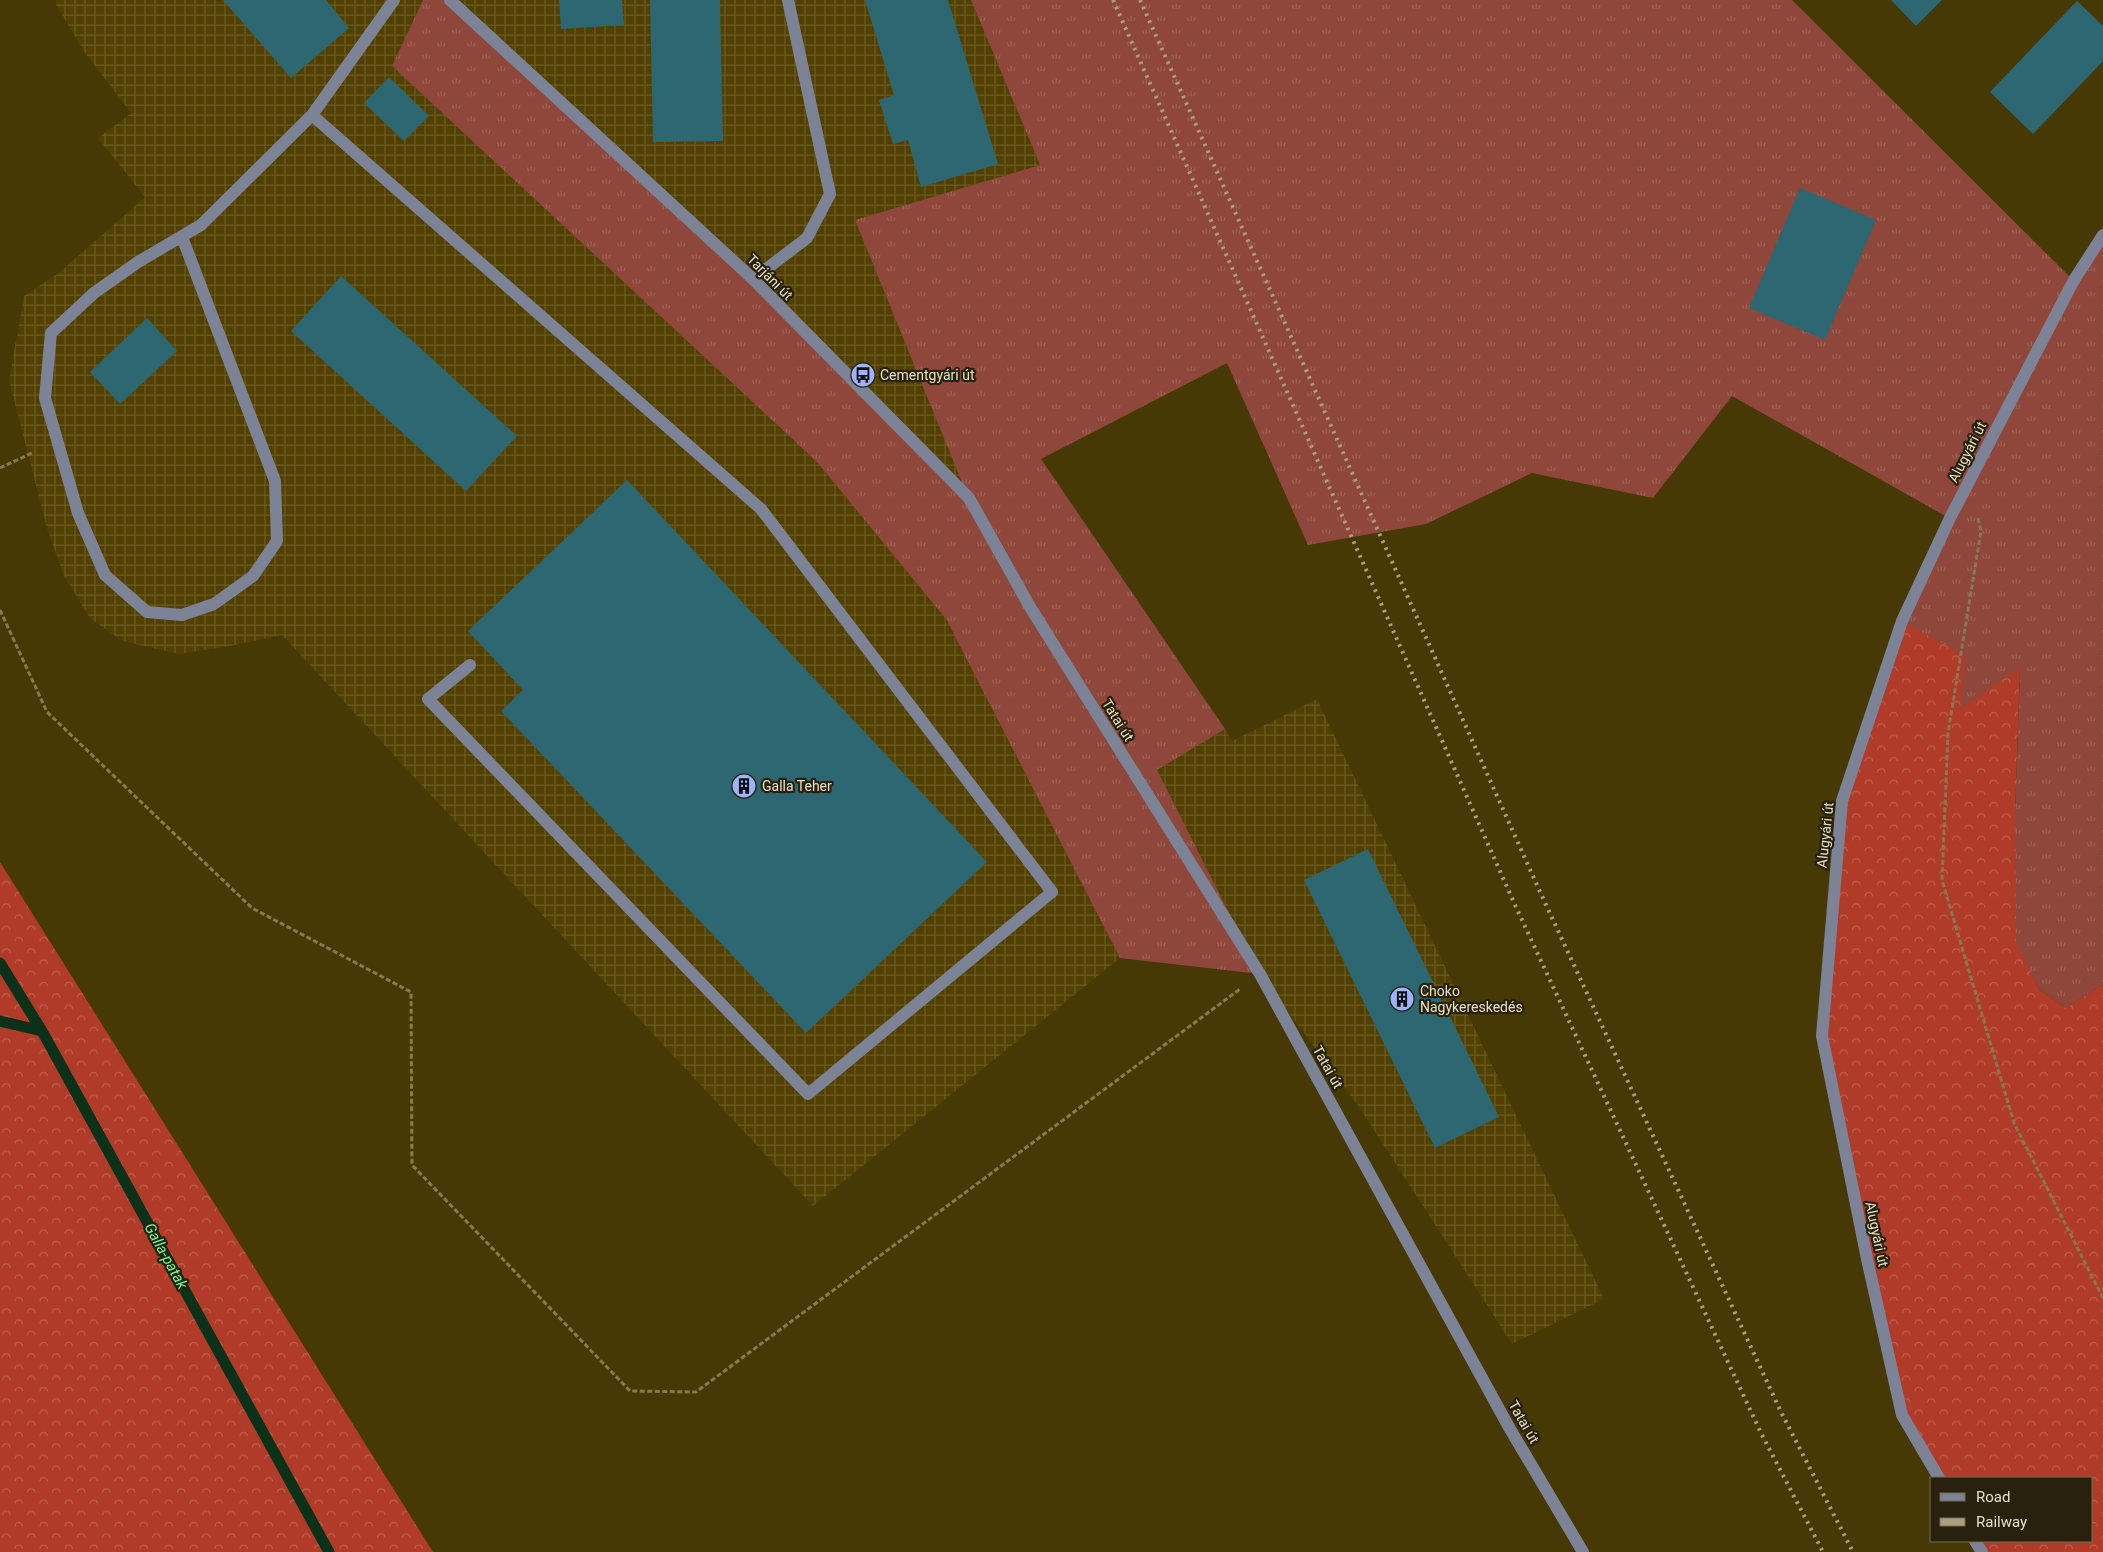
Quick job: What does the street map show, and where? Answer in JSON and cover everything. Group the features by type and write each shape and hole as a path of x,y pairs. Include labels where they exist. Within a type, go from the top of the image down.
{"street":[{"path":"182,237 275,481 277,541 254,576 214,604 182,615 147,612 105,575 78,513 45,398 51,333 94,292 138,262 182,237 202,226 312,115 394,0"},
{"name":"Tarjáni út","path":"450,0 753,279 969,498 1030,607"},
{"path":"753,279 807,238 830,194 788,0"},
{"path":"312,115 761,509 1052,892 808,1094 428,699 470,665"},
{"name":"Alugyári út","path":"1938,1477 1902,1414 1867,1259 1822,1036 1842,801 1902,621 1967,485 2074,280 2103,235"},
{"name":"Tatai út","path":"1030,607 1260,974 1510,1429 1583,1552"}],"path":[{"path":"0,468 57,441"},
{"path":"1967,485 1981,531 1948,732 1942,880 2014,1123 2103,1298"},
{"path":"0,610 48,712 252,908 410,992 412,1165 630,1391 696,1392 1260,974"}],"shaded area":[{"path":"56,0 423,0 393,66 817,462 946,619 1120,958 813,1206 282,635 179,654 122,641 90,618 64,576 47,528 9,380 24,296 60,272 145,197 98,138 131,113 85,53 56,5"},
{"path":"450,0 971,0 1040,165 855,220 969,498"},
{"path":"1317,699 1604,1299 1512,1344 1359,1107 1260,974 1156,769 1225,729 1232,741"}],"green space":[{"path":"423,0 450,0 753,279 968,497 855,220 1040,165 971,0 1792,0 2073,280 2103,235 2103,984 2066,1008 2039,989 2015,941 2015,815 2020,669 1959,710 1902,621 1949,518 1732,396 1653,498 1532,473 1426,524 1308,545 1227,363 1041,459 1225,729 1157,770 1260,974 1120,958 946,619 817,462 392,66"},
{"path":"1902,621 1965,656 1960,709 2020,668 2015,815 2016,941 2039,989 2066,1008 2103,984 2103,1552 1982,1552 1976,1542 2093,1542 2093,1477 1938,1477 1902,1415 1822,1036 1842,801"},
{"path":"0,862 433,1552 0,1552"}],"building":[{"path":"223,0 326,0 349,28 291,78"},
{"path":"559,0 622,0 624,25 561,29"},
{"path":"650,0 720,0 723,141 653,142"},
{"path":"865,0 948,0 998,164 921,187 908,140 893,144 879,100 894,95"},
{"path":"1891,0 1942,0 1916,26"},
{"path":"2077,1 2103,26 2103,61 2033,134 1990,92"},
{"path":"389,77 429,116 404,141 364,103"},
{"path":"1800,188 1876,220 1825,340 1749,308"},
{"path":"341,276 517,436 466,491 291,331"},
{"path":"147,318 177,351 120,404 90,372"},
{"name":"Galla Teher","path":"627,480 987,862 806,1033 501,711 523,690 468,631"},
{"name":"Choko Nagykereskedés","path":"1368,849 1499,1117 1435,1148 1304,880"}],"waterway":[{"name":"Galla-patak","path":"0,963 42,1031 329,1552"},
{"path":"0,1021 42,1031"}],"railway":[{"path":"1113,0 1515,905 1761,1433 1823,1552"},
{"path":"1140,0 1541,894 1781,1412 1853,1552"}],"place":[{"name":"Cementgyári út","path":"863,375"},
{"name":"Galla Teher","path":"744,786"},
{"name":"Choko Nagykereskedés","path":"1402,999"}]}
